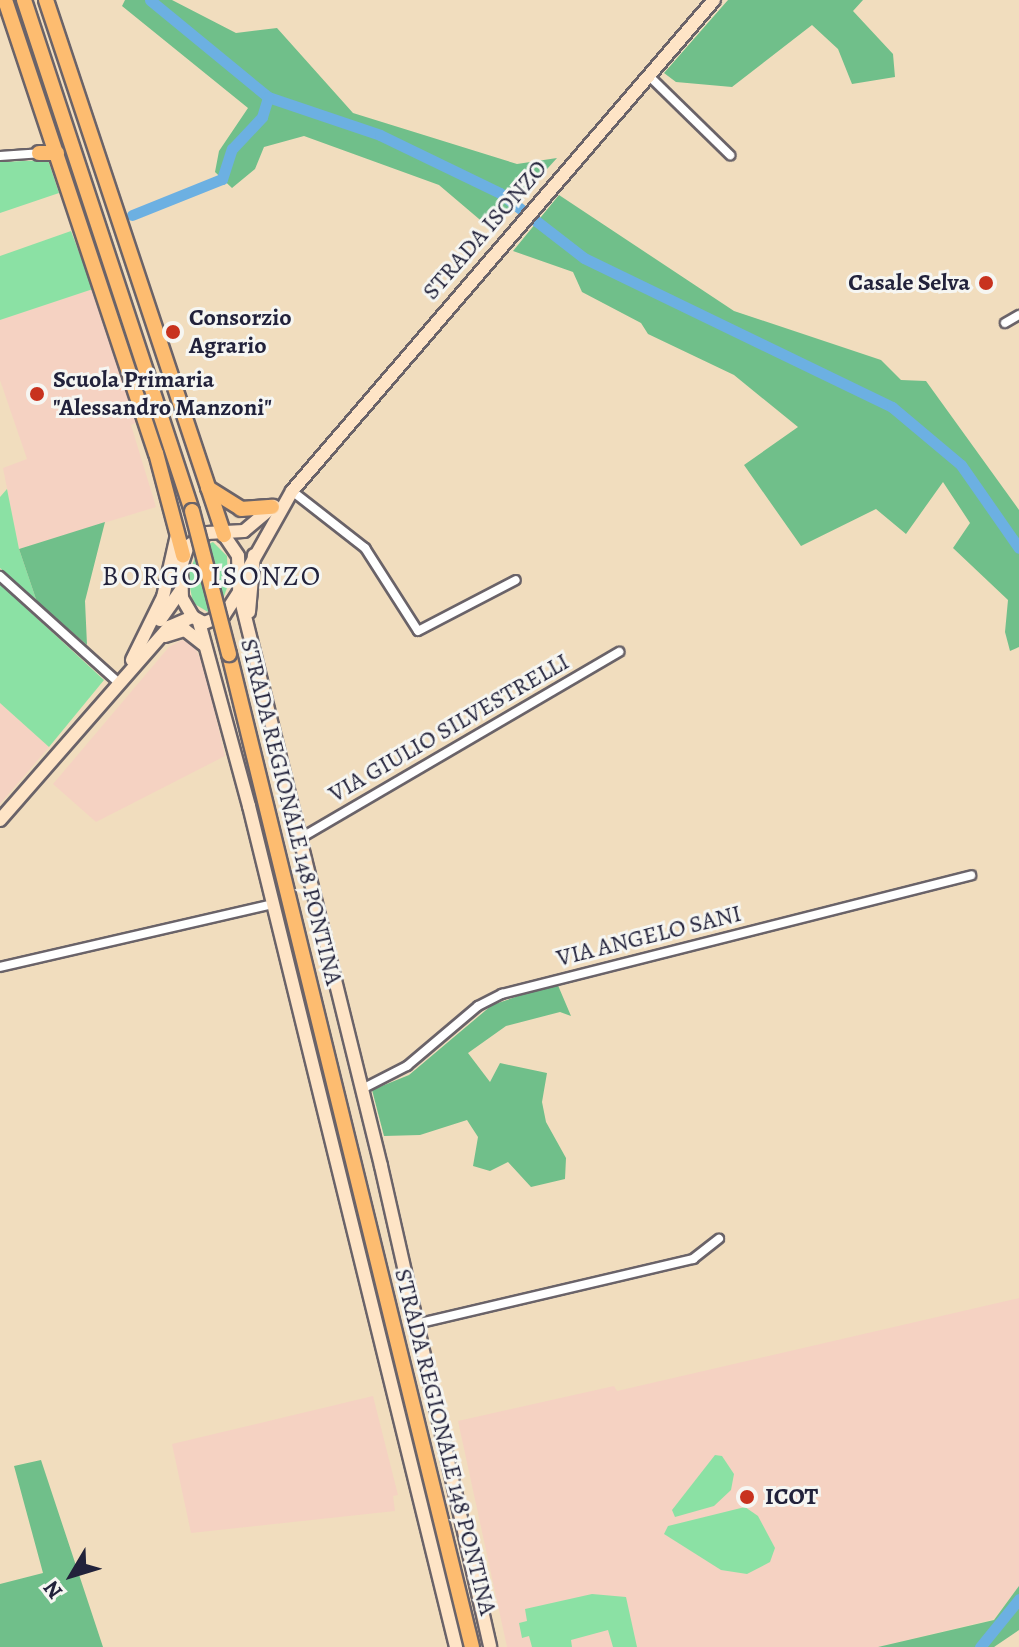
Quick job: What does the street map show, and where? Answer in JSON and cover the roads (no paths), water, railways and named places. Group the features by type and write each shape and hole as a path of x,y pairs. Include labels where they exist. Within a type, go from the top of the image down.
{"main road":[{"path":"5,0 57,153 183,555"},
{"name":"STRADA REGIONALE 148 PONTINA","path":"24,0 192,511 472,1647"},
{"path":"46,0 224,535"},
{"path":"39,153 57,153"},
{"path":"208,488 241,509 272,507"}],"street":[{"name":"STRADA ISONZO","path":"292,491 509,233 714,0"},
{"path":"648,75 730,155"},
{"path":"0,156 39,153"},
{"path":"1005,323 1019,315"},
{"path":"154,635 178,620 218,620 240,587 255,553 292,491"},
{"path":"0,820 119,683 154,635 181,590 183,555 196,537 247,529 292,491"},
{"path":"292,491 368,552 418,631 516,580"},
{"path":"154,635 177,532"},
{"path":"224,535 238,556 240,587 250,635 362,1089 490,1647"},
{"path":"250,635 255,553"},
{"path":"0,576 119,683"},
{"path":"181,590 208,652 456,1647"},
{"path":"154,635 185,630 208,652"},
{"name":"VIA GIULIO SILVESTRELLI","path":"299,839 619,652"},
{"name":"VIA ANGELO SANI","path":"362,1089 407,1066 498,996 971,875"},
{"path":"0,967 272,904"},
{"path":"416,1324 693,1259 719,1239"}],"waterway":[{"path":"150,0 268,97 380,135 500,193 584,258 892,407 961,465 1019,548"},
{"path":"132,215 222,179 232,149 262,117 268,97"},
{"path":"980,1647 1019,1599"}],"place":[{"name":"Casale Selva","path":"986,283"},
{"name":"Consorzio Agrario","path":"173,332"},
{"name":"Scuola Primaria \"Alessandro Manzoni\"","path":"37,394"},
{"name":"ICOT","path":"747,1497"}],"district":[{"name":"BORGO ISONZO","path":"212,576"}]}
